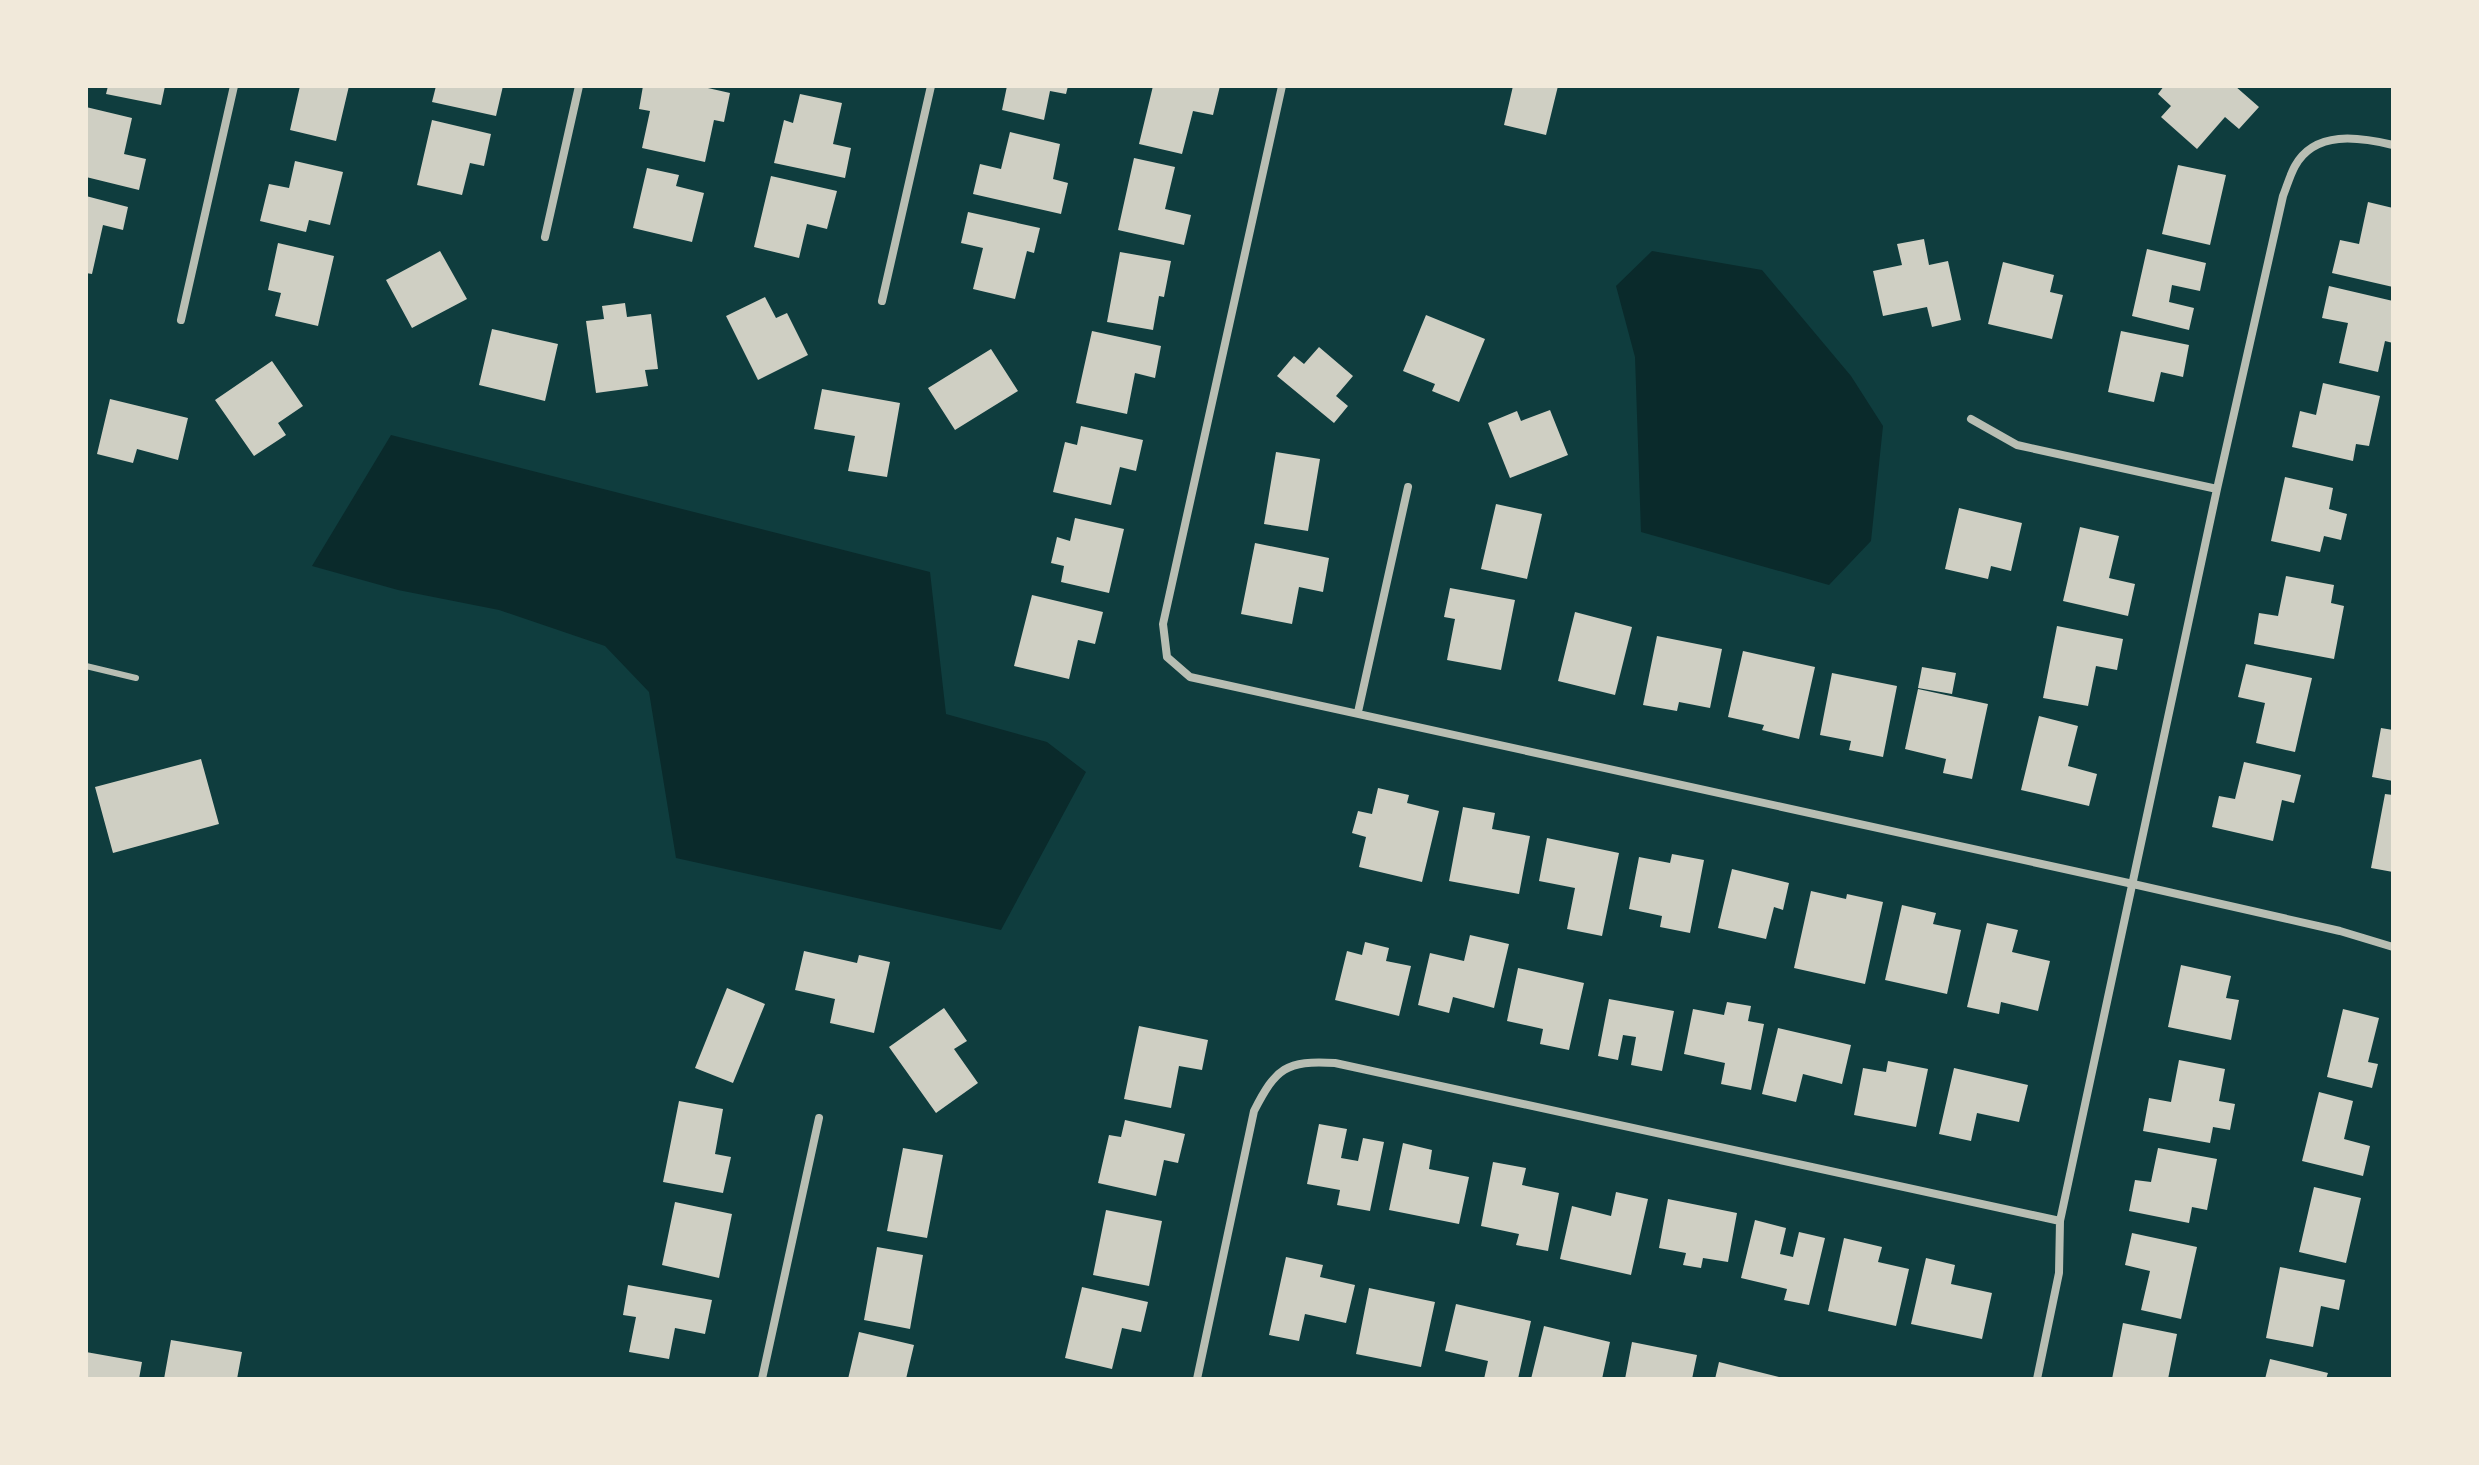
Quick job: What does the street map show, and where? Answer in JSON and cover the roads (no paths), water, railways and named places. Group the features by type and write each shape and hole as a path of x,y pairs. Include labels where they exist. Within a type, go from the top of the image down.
{"street":[{"path":"181,320 234,86"},
{"path":"545,237 579,86"},
{"path":"882,301 931,86"},
{"path":"1282,86 1163,624 1167,657 1190,677 2133,884 2340,931 2393,947"},
{"path":"2037,1379 2059,1273 2060,1221 2283,196 2296,164 2317,143 2344,138 2393,145"},
{"path":"1971,419 2017,445 2217,489"},
{"path":"1358,712 1408,487"},
{"path":"1197,1379 1254,1111 1268,1084 1291,1065 1310,1061 1335,1063 2060,1221"},
{"path":"762,1379 819,1118"}],"lane":[{"path":"86,666 136,678"}],"water":[{"path":"1652,251 1762,270 1851,376 1883,426 1871,541 1829,585 1641,532 1635,357 1616,286"},
{"path":"391,435 930,572 946,714 1047,742 1086,772 1001,930 676,858 649,692 605,646 499,610 398,590 312,566"}]}
